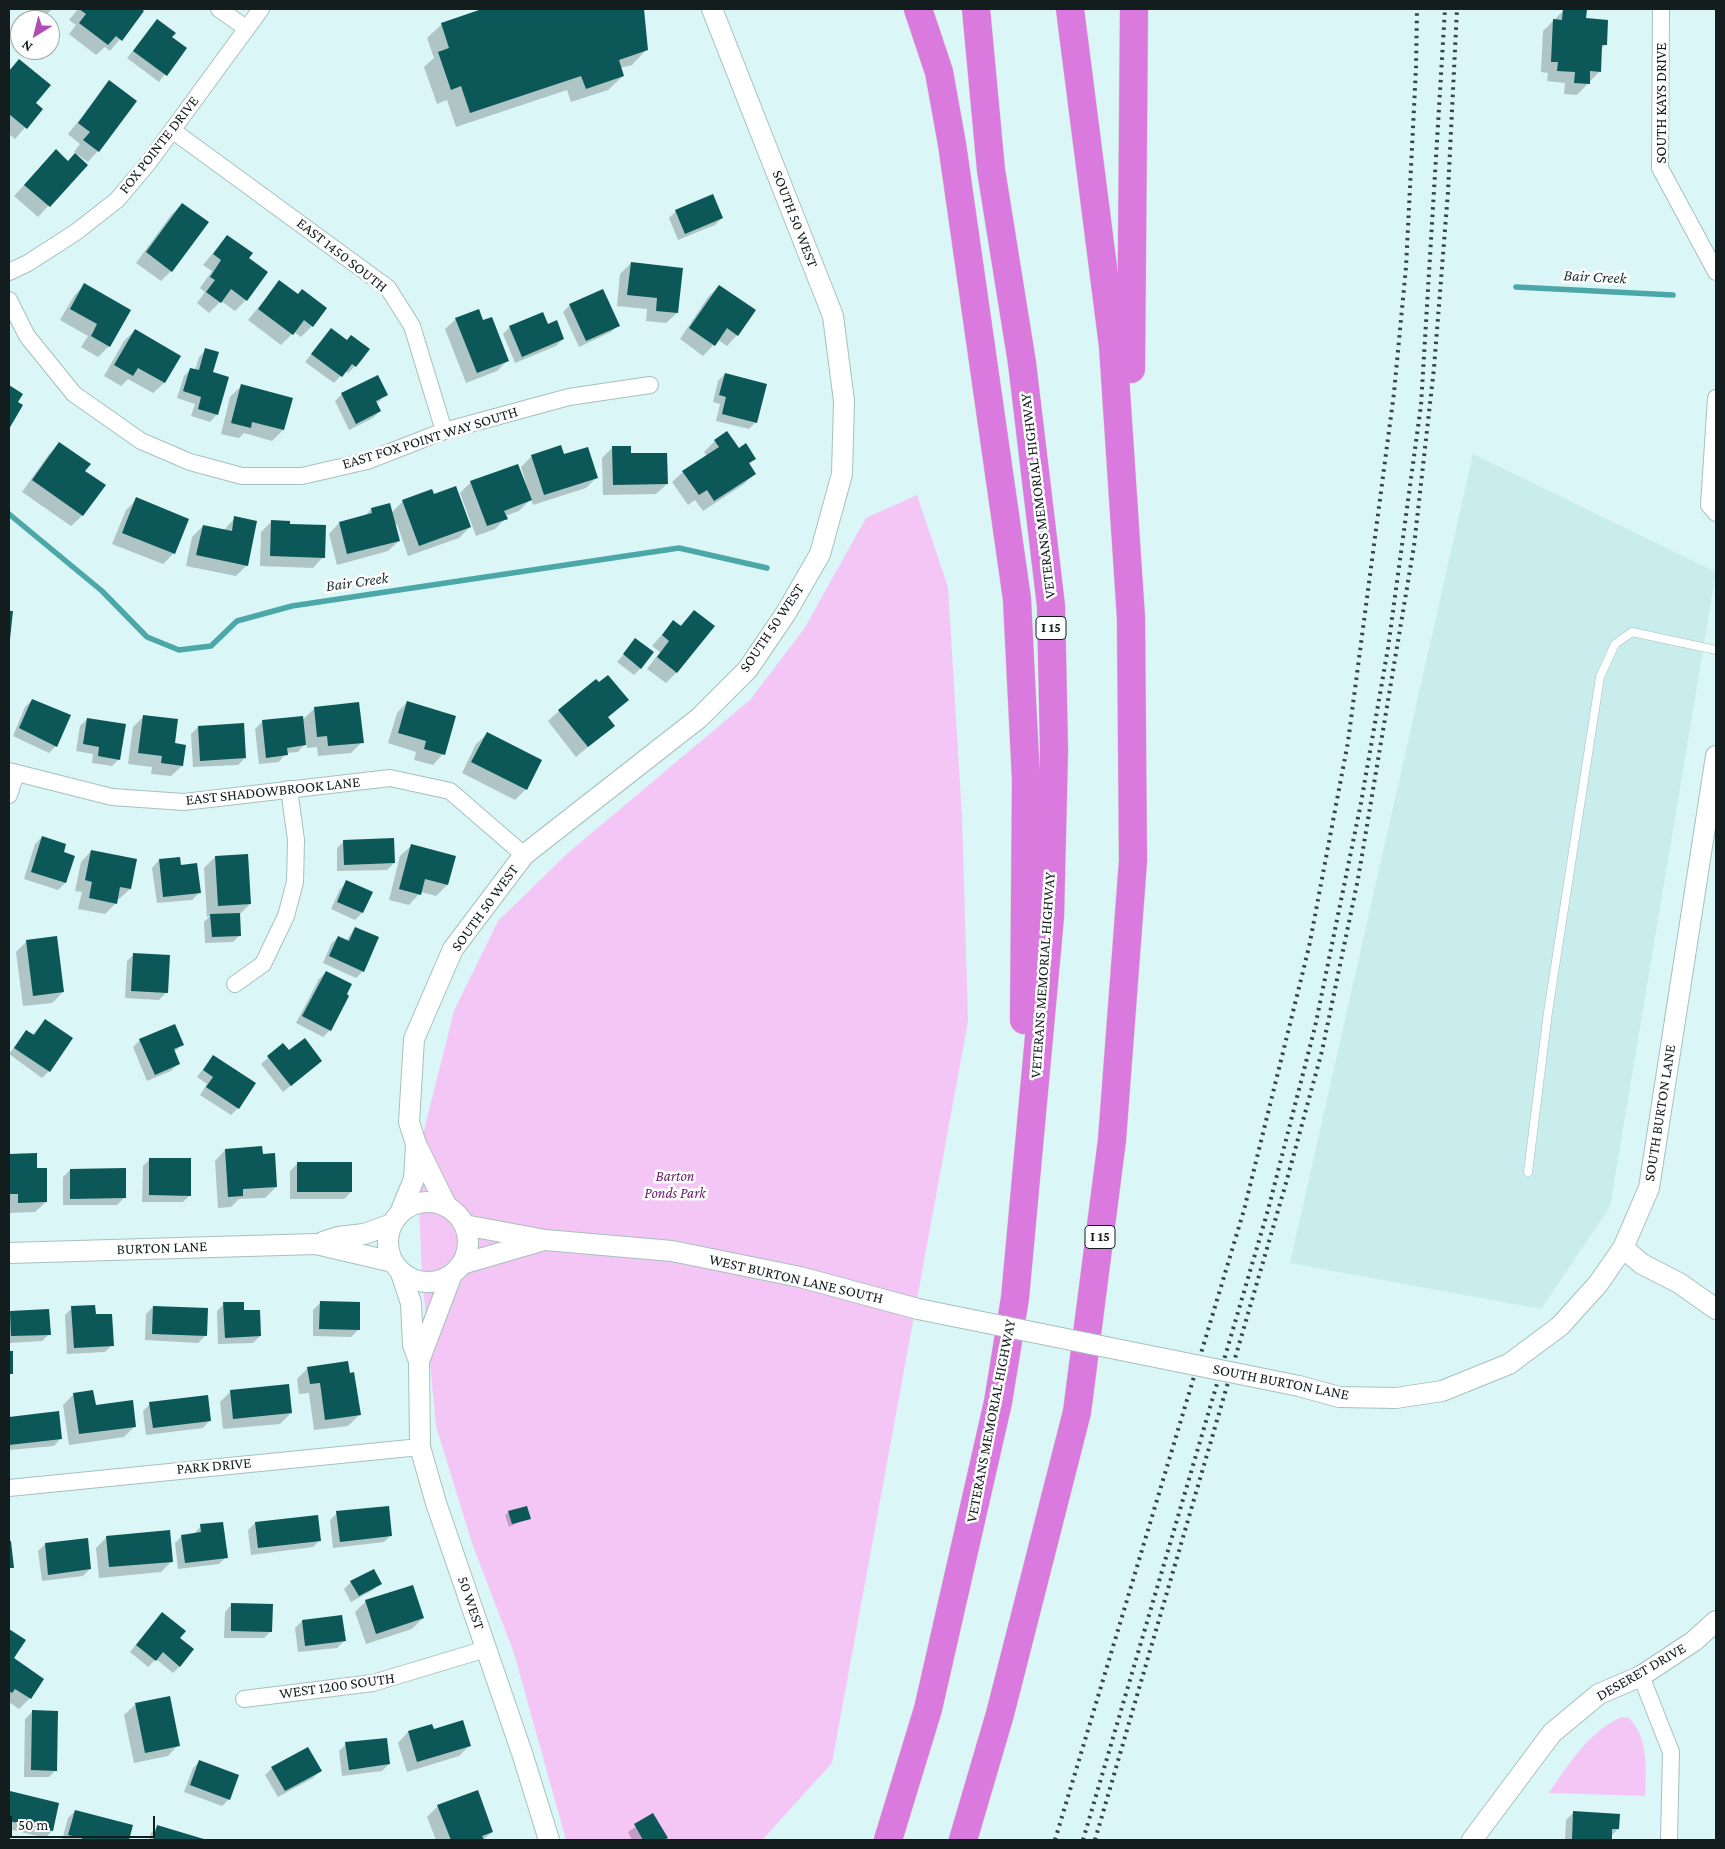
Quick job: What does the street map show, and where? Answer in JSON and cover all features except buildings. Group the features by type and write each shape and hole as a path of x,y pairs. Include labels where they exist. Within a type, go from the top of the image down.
{"highway":[{"path":"918,9 939,72 952,144 1017,599 1026,780 1020,1250"},
{"name":"VETERANS MEMORIAL HIGHWAY","path":"888,1840 928,1709 996,1411 1015,1298 1050,918 1054,750 1050,606 1022,363 991,170 976,9"},
{"name":"I 15","path":"963,1840 1000,1714 1077,1412 1112,1140 1133,861 1130,618 1113,346 1070,9"},
{"path":"1130,618 1134,9"}],"street":[{"path":"219,9 246,28"},
{"name":"FOX POINTE DRIVE","path":"9,272 28,263 76,232 116,200 149,162 261,9"},
{"name":"SOUTH 50 WEST","path":"447,1207 416,1144 409,1122 414,1039 453,949 524,854 699,718 748,668 786,613 820,554 842,474 844,401 833,316 712,9"},
{"name":"SOUTH KAYS DRIVE","path":"1661,9 1660,168 1716,272"},
{"name":"EAST 1450 SOUTH","path":"172,130 388,288 412,326 444,431"},
{"name":"EAST FOX POINT WAY SOUTH","path":"9,300 27,336 74,394 141,441 190,462 242,476 302,476 368,461 444,431 569,397 650,385"},
{"path":"1716,398 1709,504 1716,513"},
{"name":"SOUTH BURTON LANE","path":"1044,1334 1299,1386 1339,1397 1396,1398 1442,1391 1509,1364 1560,1326 1598,1284 1623,1248 1649,1188 1716,756"},
{"path":"9,795 13,772"},
{"name":"EAST SHADOWBROOK LANE","path":"13,772 112,797 184,802 390,778 450,791 524,854"},
{"path":"235,984 263,964 286,916 295,882 296,840 289,789"},
{"name":"SOUTH 50 WEST","path":"396,1219 414,1179 416,1144"},
{"path":"422,1202 435,1203 447,1207 457,1215 464,1225 467,1245 457,1269 440,1280 427,1283 413,1280 397,1267 388,1250 388,1236 396,1219 410,1206 422,1202"},
{"name":"BURTON LANE","path":"9,1253 316,1244 338,1237 364,1234 396,1219"},
{"name":"WEST BURTON LANE SOUTH","path":"464,1225 545,1240 672,1251 800,1277 918,1309 1044,1334"},
{"name":"WEST BURTON LANE SOUTH","path":"457,1269 545,1240"},
{"name":"BURTON LANE","path":"316,1244 397,1267"},
{"path":"1623,1248 1642,1264 1679,1283 1716,1309"},
{"name":"50 WEST","path":"397,1267 411,1303 414,1345 419,1361 420,1448 436,1503 550,1840"},
{"name":"50 WEST","path":"419,1361 457,1269"},
{"name":"PARK DRIVE","path":"9,1488 420,1448"},
{"name":"DESERET DRIVE","path":"1472,1840 1552,1733 1599,1694 1641,1676 1694,1641 1716,1621"},
{"name":"WEST 1200 SOUTH","path":"244,1699 373,1683 405,1675 486,1649"},
{"path":"1641,1676 1671,1752 1669,1840"}],"lane":[{"path":"1528,1172 1548,1012 1600,677 1615,644 1632,632 1716,650"}],"shaded area":[{"path":"1473,454 1716,572 1610,1207 1541,1309 1290,1263"}],"green space":[{"name":"Barton Ponds Park","path":"917,495 948,587 962,817 968,1021 832,1763 762,1840 566,1840 514,1653 473,1546 436,1426 422,1275 417,1158 454,1011 498,921 569,852 750,700 804,629 866,518"},
{"path":"1622,1717 1629,1718 1635,1726 1643,1745 1646,1765 1645,1796 1549,1793 1572,1760 1589,1740 1610,1723"}],"waterway":[{"name":"Bair Creek","path":"1516,287 1673,295"},
{"name":"Bair Creek","path":"9,514 102,591 147,637 179,650 211,646 237,621 292,606 679,548 767,568"}],"railway":[{"path":"1055,1840 1244,1210 1309,947 1348,742 1394,393 1406,267 1416,68 1417,9"},
{"path":"1083,1840 1268,1210 1315,1027 1361,803 1388,648 1421,405 1445,9"},
{"path":"1095,1840 1286,1183 1322,1051 1358,879 1414,546 1434,368 1448,192 1457,9"}]}
